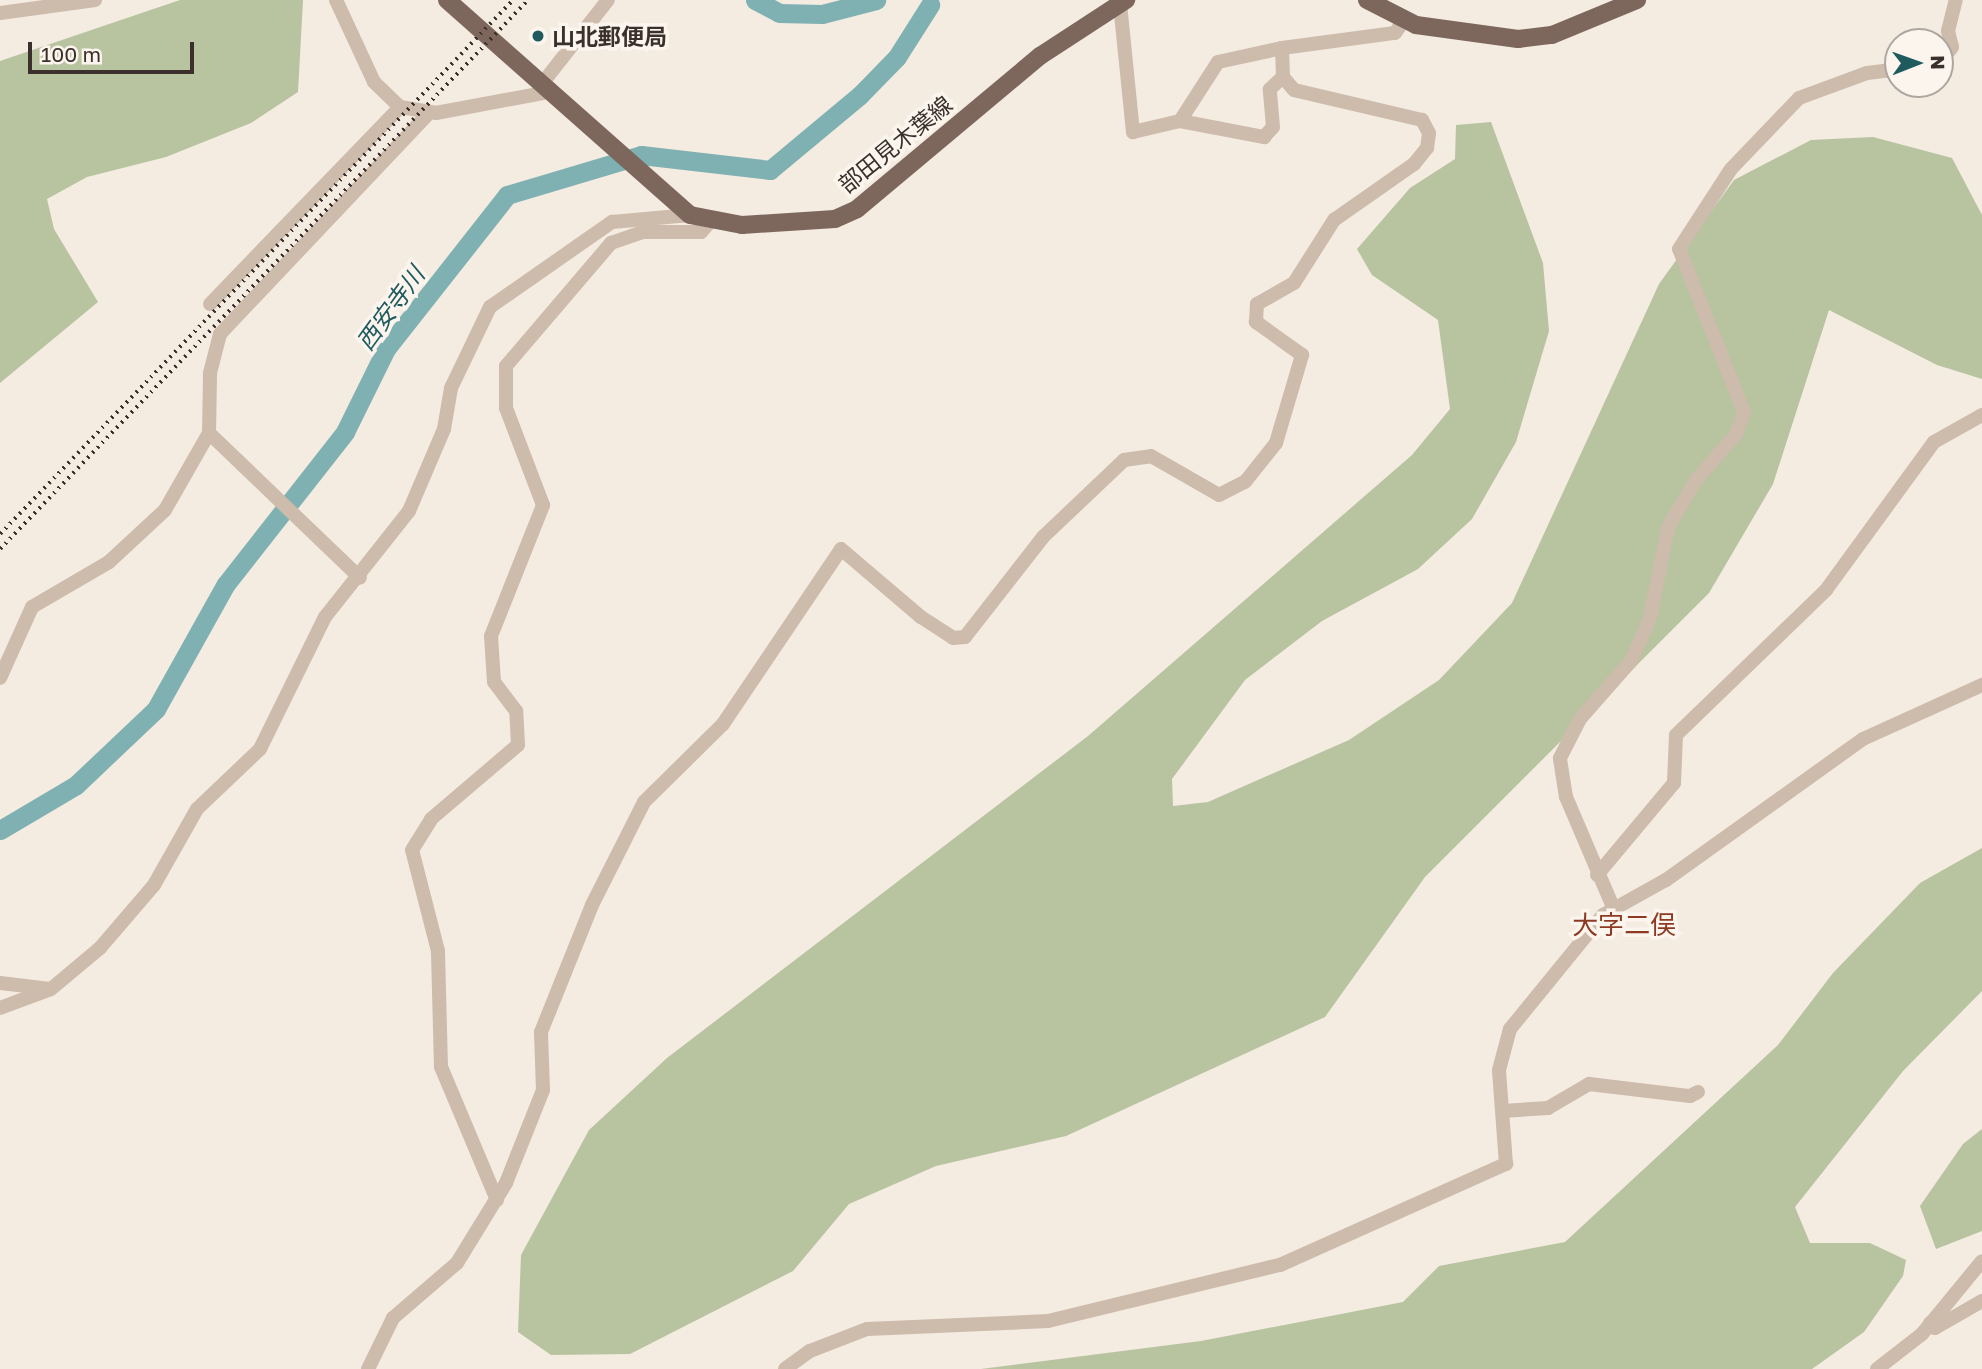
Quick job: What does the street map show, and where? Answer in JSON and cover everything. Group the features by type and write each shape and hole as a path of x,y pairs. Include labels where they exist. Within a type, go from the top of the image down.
{"main road":[{"name":"部田見木葉線","path":"447,0 690,215 711,221 835,219 857,209 1040,56 1123,2"},
{"path":"1367,0 1404,22 1518,39 1552,35 1637,0"}],"street":[{"path":"0,13 96,0"},
{"path":"337,0 374,82 400,107 429,113 545,88 608,0"},
{"path":"1949,28 1956,0"},
{"path":"1123,2 1132,132 1180,121 1264,137 1273,127 1270,89 1283,76 1282,48"},
{"path":"1180,121 1218,62 1282,48 1395,33 1404,22"},
{"path":"1613,907 1597,875 1566,797 1560,758 1580,719 1631,661 1650,618 1668,527 1696,480 1737,433 1744,412 1679,249 1731,170 1799,98 1867,73 1884,71"},
{"path":"368,1369 393,1318 457,1264 497,1200 542,1090 541,1032 612,861 644,802 723,724 841,550 921,617 953,638 965,637 1043,537 1124,460 1151,457 1219,495 1245,482 1276,443 1302,355 1256,322 1257,304 1294,283 1334,219 1414,164 1427,148 1429,133 1422,120 1309,98 1283,76"},
{"path":"210,304 400,107"},
{"path":"0,678 32,607 109,562 157,519 209,433 210,373 220,334 429,113"},
{"path":"0,1008 51,989 141,901 197,809 260,749 324,617 360,578 409,511 443,429 451,388 490,307 612,222 690,215"},
{"path":"497,1200 441,1067 438,951 412,850 432,819 518,745 516,711 491,673 491,636 544,505 506,408 506,366 611,243 643,232 701,232 711,221"},
{"path":"1597,875 1674,783 1676,735 1826,590 1934,442 1982,415"},
{"path":"209,433 360,578"},
{"path":"785,1369 810,1351 867,1329 1048,1321 1280,1265 1506,1164 1499,1070 1510,1029 1613,907 1666,880 1863,739 1982,685"},
{"path":"0,983 51,989"},
{"path":"1503,1111 1548,1108 1589,1084 1690,1097 1698,1092"},
{"path":"1877,1369 1930,1324 1982,1261"},
{"path":"1930,1324 1936,1328 1978,1310"}],"green space":[{"path":"180,0 303,0 298,92 251,123 166,157 87,177 47,199 54,229 98,302 0,383 0,61"},
{"path":"1491,122 1543,263 1549,331 1516,442 1472,519 1418,569 1322,621 1245,680 1172,779 1173,806 1208,802 1349,740 1439,680 1512,603 1659,284 1734,180 1811,140 1873,137 1952,158 1982,215 1982,379 1937,365 1829,310 1773,484 1709,593 1425,877 1325,1017 1066,1136 936,1166 849,1204 793,1271 630,1354 551,1355 518,1332 521,1255 589,1130 667,1058 1088,736 1412,455 1450,409 1438,320 1372,275 1357,249 1410,188 1455,159 1456,125"},
{"path":"1982,848 1982,991 1903,1071 1795,1207 1810,1243 1870,1243 1906,1260 1903,1276 1864,1332 1812,1369 981,1369 1201,1341 1403,1302 1439,1266 1565,1242 1778,1045 1833,973 1920,883"},
{"path":"1982,1129 1982,1231 1936,1249 1920,1206 1963,1144"}],"waterway":[{"path":"755,0 779,13 822,14 876,0"},
{"name":"西安寺川","path":"0,830 76,785 156,709 226,584 345,432 386,349 507,195 641,155 770,170 860,95 897,57 930,5"}],"railway":[{"path":"0,534 513,0"},
{"path":"0,549 528,0"}],"place":[{"name":"山北郵便局","path":"538,36"}],"district":[{"name":"大字二俣","path":"1624,925"}]}
